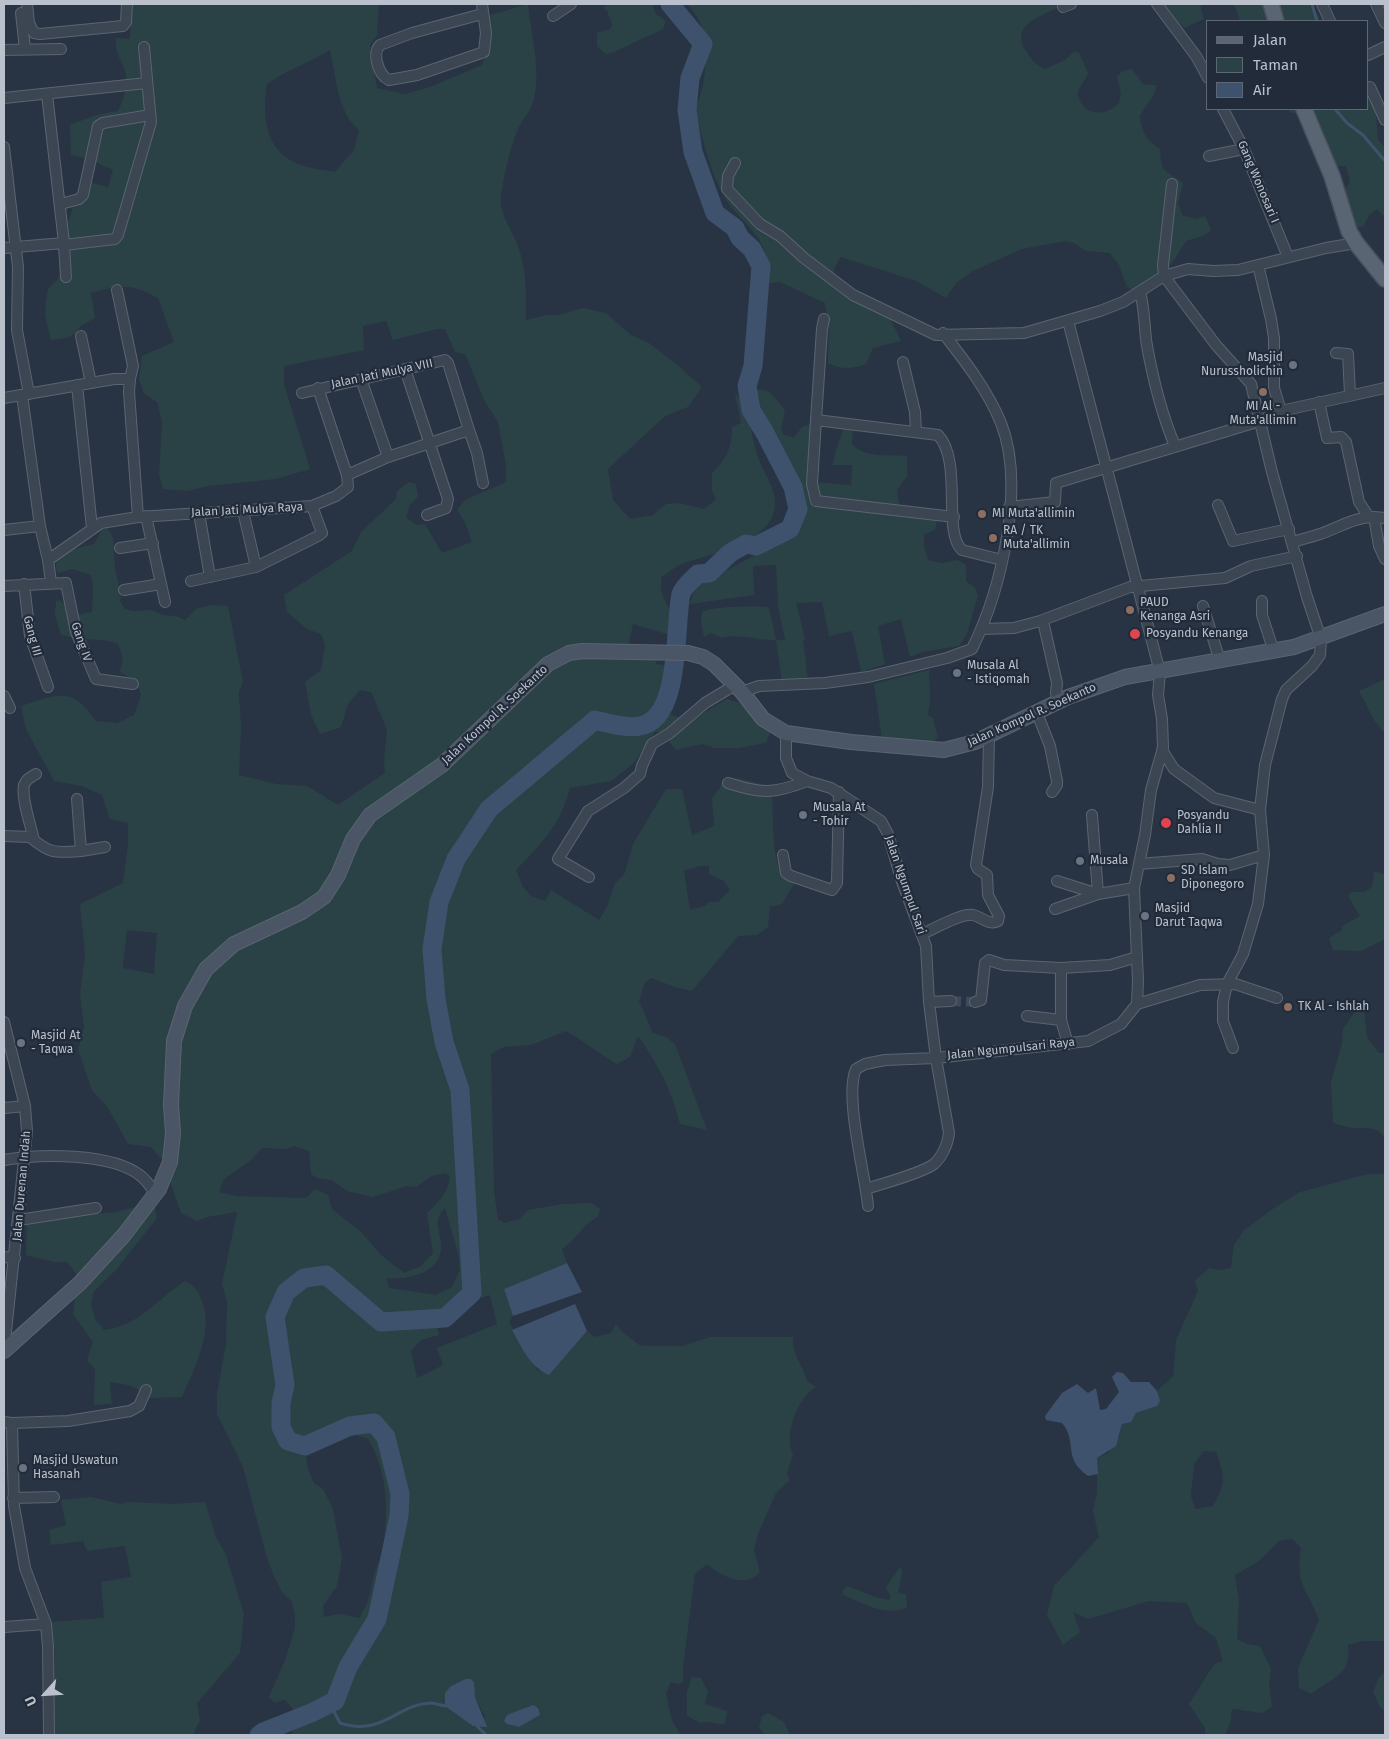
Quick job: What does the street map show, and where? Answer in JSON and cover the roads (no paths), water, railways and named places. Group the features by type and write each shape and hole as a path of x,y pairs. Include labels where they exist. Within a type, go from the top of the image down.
{"main road":[{"path":"1271,4 1276,20"},
{"path":"1304,110 1332,176 1344,219 1356,243 1385,278"},
{"name":"Jalan Kompol R. Soekanto","path":"4,1351 80,1283 124,1235 156,1194 170,1162 173,1133 171,1105 174,1041 185,1006 206,968 234,944 302,912 324,897 338,875 353,838 370,815 442,765 548,664 569,653 688,653 703,657 714,664 739,689 763,719 786,733 932,750 960,747 989,736 1058,702 1125,677 1274,652 1321,639 1385,614"}],"street":[{"path":"20,4 25,49"},
{"path":"27,4 29,23 34,33 117,28 123,26 126,22 127,4"},
{"path":"553,16 571,4"},
{"path":"1157,4 1196,56 1206,74"},
{"path":"1322,4 1330,20"},
{"path":"1376,4 1385,22"},
{"path":"482,9 486,33 484,52 417,75 388,80 384,78 379,68 376,52 380,45 482,9"},
{"path":"9,248 64,244 117,237 148,131 150,115 144,47"},
{"path":"1369,55 1385,47"},
{"path":"4,50 61,50"},
{"path":"4,98 147,83"},
{"path":"1370,87 1385,120"},
{"path":"47,94 61,204 66,277"},
{"name":"Gang Wonosari I","path":"1224,110 1244,149 1288,257"},
{"path":"61,204 79,199 83,195 98,126 103,123 150,115"},
{"path":"4,147 9,248 18,267 17,330 40,526 51,582 4,586"},
{"path":"1209,156 1244,149"},
{"path":"735,162 728,176 727,189 760,224 780,236 804,258 853,294 936,335 943,333 1024,333 1100,311 1140,292 1164,276 1188,269 1238,270 1288,257 1356,243"},
{"path":"1172,184 1163,265 1164,276 1216,345 1251,384 1307,597 1321,639 1320,655 1286,690 1265,765 1260,810 1264,855 1258,904 1243,954 1227,984 1223,1002 1223,1021 1233,1048"},
{"path":"1258,265 1272,319 1274,388 1282,411"},
{"path":"117,290 133,366 129,392 142,517 153,543 165,602"},
{"path":"1140,292 1144,308 1147,345 1168,429 1175,446"},
{"path":"824,319 812,484 816,501 954,517"},
{"path":"1068,321 1160,672 1158,695 1162,719 1162,750 1151,790 1134,888 1139,995 1137,1004 1200,985 1234,984 1277,998"},
{"path":"589,877 558,859 588,811 624,788 640,774 652,744 670,733 705,703 739,689 759,686 825,683 851,679 918,665 970,650 981,629 1012,524 1009,508 1009,453 1001,424 989,399 943,333"},
{"path":"81,336 91,383"},
{"path":"1336,353 1348,354 1350,394"},
{"name":"Jalan Jati Mulya VIII","path":"302,392 445,360 448,363 469,430"},
{"path":"903,362 915,412 916,432"},
{"path":"405,369 448,503 446,508 427,515"},
{"path":"4,398 118,378 130,379"},
{"path":"361,379 388,457"},
{"path":"77,386 92,528"},
{"path":"318,388 347,475 388,457 469,430 477,453 483,483"},
{"path":"1009,508 1056,502 1056,483 1105,466 1260,421 1282,411 1350,394 1385,388"},
{"path":"1319,402 1327,438 1341,436 1346,442 1359,502 1371,517 1379,546 1385,559"},
{"path":"816,420 938,435 945,446 950,469 954,538 962,550 1002,560"},
{"name":"Jalan Jati Mulya Raya","path":"48,560 92,528 114,520 312,506 346,489 348,484 347,475"},
{"path":"191,581 256,567 322,533 312,506"},
{"path":"1218,506 1233,541 1289,529"},
{"path":"243,511 256,567"},
{"path":"199,513 210,577"},
{"path":"1292,542 1371,517 1385,518"},
{"path":"4,530 40,526"},
{"path":"120,548 153,543"},
{"path":"981,629 1014,628 1043,621 1115,591 1137,586 1225,578 1251,566 1297,556"},
{"name":"Gang IV","path":"51,582 67,584 76,632 96,679 132,684"},
{"name":"Gang III","path":"24,584 30,636 48,687"},
{"path":"124,590 161,584"},
{"path":"1262,601 1262,615 1274,652"},
{"path":"1202,606 1220,661"},
{"path":"1043,621 1057,682 1056,693 1058,702"},
{"path":"4,696 10,708"},
{"path":"1036,713 1050,746 1057,781 1057,785 1052,792"},
{"name":"Jalan Ngumpul Sari","path":"786,733 786,758 792,772 807,781 838,792 881,821 888,834 902,882 922,934 928,962 929,1002 936,1058 949,1133 948,1142 939,1158 930,1166 866,1189"},
{"path":"922,934 963,917 973,915 990,922 998,921 999,916 988,895 987,875 976,865 988,787 989,736"},
{"path":"1162,750 1174,768 1214,798 1260,810"},
{"path":"34,840 24,795 24,785 28,779 36,774"},
{"path":"728,783 759,792 784,790 807,781"},
{"path":"783,855 786,873 832,890 836,883 838,792"},
{"path":"77,800 81,851"},
{"path":"1092,814 1098,894"},
{"path":"4,836 20,835 34,840 44,850 62,852 105,847"},
{"path":"1139,864 1202,859 1218,864 1230,865 1264,855"},
{"path":"1057,882 1098,894"},
{"path":"1055,909 1098,894 1134,888"},
{"path":"975,1002 981,1000 985,963 989,960 1004,965 1062,968 1110,965 1137,956"},
{"path":"1062,968 1061,1020 1068,1044"},
{"path":"929,1002 951,1001"},
{"name":"Jalan Ngumpulsari Raya","path":"868,1206 853,1099 852,1080 856,1069 865,1064 885,1060 936,1058 990,1050 1088,1041 1105,1034 1121,1024 1137,1004"},
{"path":"1027,1016 1061,1020"},
{"name":"Jalan Durenan Indah","path":"4,1029 24,1106 27,1130 4,1351"},
{"path":"4,1108 24,1106"},
{"path":"4,1160 24,1157 77,1157 121,1166 140,1176 156,1194"},
{"path":"19,1220 96,1208"},
{"path":"4,1257 15,1258"},
{"path":"49,1735 46,1624 25,1568 13,1498 8,1423 68,1421 121,1413 139,1406 146,1390"},
{"path":"13,1498 54,1497"},
{"path":"4,1627 46,1624"}],"water":[{"path":"567,1263 582,1292 513,1316 504,1289"},
{"path":"575,1304 587,1331 549,1375 531,1362 512,1330"},
{"path":"1117,1372 1123,1373 1131,1382 1149,1382 1157,1391 1160,1401 1157,1406 1136,1413 1131,1422 1122,1424 1116,1446 1097,1458 1098,1474 1088,1476 1075,1463 1067,1430 1062,1423 1046,1420 1045,1416 1062,1393 1077,1384 1088,1393 1096,1388 1100,1410 1106,1409 1119,1392 1112,1377"},
{"path":"466,1679 471,1679 474,1682 475,1697 487,1727 473,1726 445,1706 445,1693 451,1686"},
{"path":"533,1705 538,1708 540,1715 519,1727 507,1724 504,1721 507,1715"}],"waterway":[{"path":"259,1735 335,1701 348,1667 377,1619 399,1516 400,1494 386,1437 374,1423 350,1426 305,1446 288,1441 281,1427 281,1403 285,1385 275,1317 286,1292 304,1278 326,1275 381,1322 445,1318 472,1293 460,1090 444,1042 436,999 432,949 439,902 456,859 489,809 595,720 629,727 640,726 654,720 663,707 670,689 674,669 681,594 688,583 698,574 709,573 730,553 746,544 756,546 790,529 798,509 793,487 751,410 747,386 753,366 761,266 752,249 740,238 735,228 715,213 693,152 687,110 690,78 703,44 670,4"},
{"path":"1312,4 1317,20"},
{"path":"1336,110 1347,123 1363,135 1385,161"},
{"path":"330,1704 340,1723 355,1726 368,1726 379,1723 418,1705 432,1703 445,1706"},
{"path":"477,1726 486,1735"}],"tunnel":[{"path":"951,1001 975,1002"}],"place":[{"name":"Masjid Nurussholichin","path":"1293,365"},
{"name":"MI Al - Muta'allimin","path":"1263,392"},
{"name":"MI Muta'allimin","path":"982,514"},
{"name":"RA / TK Muta'allimin","path":"993,538"},
{"name":"PAUD Kenanga Asri","path":"1130,610"},
{"name":"Posyandu Kenanga","path":"1135,634"},
{"name":"Musala Al - Istiqomah","path":"957,673"},
{"name":"Musala At - Tohir","path":"803,815"},
{"name":"Posyandu Dahlia II","path":"1166,823"},
{"name":"Musala","path":"1080,861"},
{"name":"SD Islam Diponegoro","path":"1171,878"},
{"name":"Masjid Darut Taqwa","path":"1145,916"},
{"name":"TK Al - Ishlah","path":"1288,1007"},
{"name":"Masjid At - Taqwa","path":"21,1043"},
{"name":"Masjid Uswatun Hasanah","path":"23,1468"}]}
